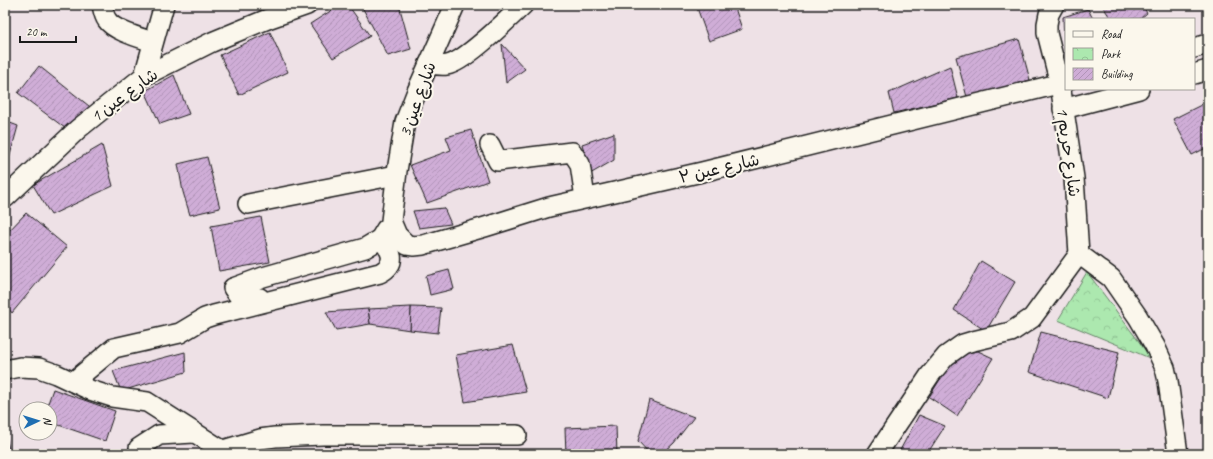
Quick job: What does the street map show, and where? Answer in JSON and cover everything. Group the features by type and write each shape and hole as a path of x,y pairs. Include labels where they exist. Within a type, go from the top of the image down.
{"street":[{"path":"102,5 106,19 112,25 125,32 153,42"},
{"path":"144,76 164,5"},
{"name":"شارع عين 1","path":"5,198 78,129 144,76 212,42 270,18 307,5"},
{"name":"شارع عين 3","path":"391,221 396,175 405,122 455,5"},
{"path":"429,64 448,65 459,60 485,40 523,5"},
{"name":"شارع حريم 1","path":"1054,5 1049,14 1047,33 1063,83 1063,109 1074,178 1079,254"},
{"path":"1195,48 1208,44"},
{"path":"1195,74 1208,70"},
{"name":"شارع عين ٣","path":"391,221 396,235 401,241 407,245 414,246 485,227 549,207 702,172 1063,83"},
{"path":"1063,109 1135,90"},
{"path":"490,145 498,161 572,152 580,164 585,198"},
{"path":"248,204 396,175"},
{"path":"390,264 243,302 233,288 263,277 354,252 369,246 380,239 391,221"},
{"path":"73,382 114,348 175,334 205,318 380,273 390,264 391,259 388,246 380,239"},
{"path":"877,454 930,375 946,356 963,344 973,340 1011,332 1032,318 1079,254 1111,278 1138,317 1155,346 1162,361 1168,381 1178,454"},
{"path":"5,370 25,367 39,368 56,374 90,390 112,397 147,402 226,452 260,439 275,437 323,435 517,435"},
{"path":"139,448 158,435 194,433"}],"green space":[{"path":"1087,272 1152,359 1058,320"}],"building":[{"path":"340,5 348,5 370,36 333,58 310,24"},
{"path":"361,5 399,5 411,49 388,56"},
{"path":"696,5 734,5 742,29 709,41"},
{"path":"1102,5 1142,5 1147,13 1141,18 1110,18"},
{"path":"1088,9 1092,18 1065,18 1065,64 1063,17"},
{"path":"270,32 288,72 239,95 220,55"},
{"path":"1019,39 1030,80 967,97 956,57"},
{"path":"502,44 525,69 506,83"},
{"path":"39,66 94,110 69,131 18,93"},
{"path":"950,66 958,98 894,113 889,93"},
{"path":"174,75 189,114 160,124 145,91"},
{"path":"1207,102 1208,147 1192,155 1173,119"},
{"path":"5,121 18,126 7,166 5,165"},
{"path":"471,130 488,181 427,203 410,165 451,150 446,137"},
{"path":"614,133 614,160 590,174 582,144"},
{"path":"102,145 113,186 51,215 33,185"},
{"path":"207,157 220,208 190,215 183,192 178,164"},
{"path":"444,208 451,224 419,228 413,211"},
{"path":"26,213 67,247 12,313 5,304 5,235"},
{"path":"261,217 270,262 219,271 211,226"},
{"path":"981,261 1015,282 986,331 954,310"},
{"path":"449,270 454,289 430,295 426,276"},
{"path":"411,307 441,308 438,333 410,330"},
{"path":"411,307 410,330 370,324 368,309"},
{"path":"368,309 370,324 336,330 326,312"},
{"path":"1041,332 1119,352 1108,398 1029,372"},
{"path":"513,345 526,392 465,402 456,355"},
{"path":"978,351 993,358 957,416 929,397 956,354"},
{"path":"185,352 186,372 121,391 113,371"},
{"path":"53,389 115,411 105,441 58,425 58,401 49,401"},
{"path":"649,400 694,417 674,443 662,454 650,454 638,441"},
{"path":"919,415 945,426 927,454 898,454"},
{"path":"616,426 617,454 566,454 565,428"},
{"path":"5,432 10,453 5,452"}]}
